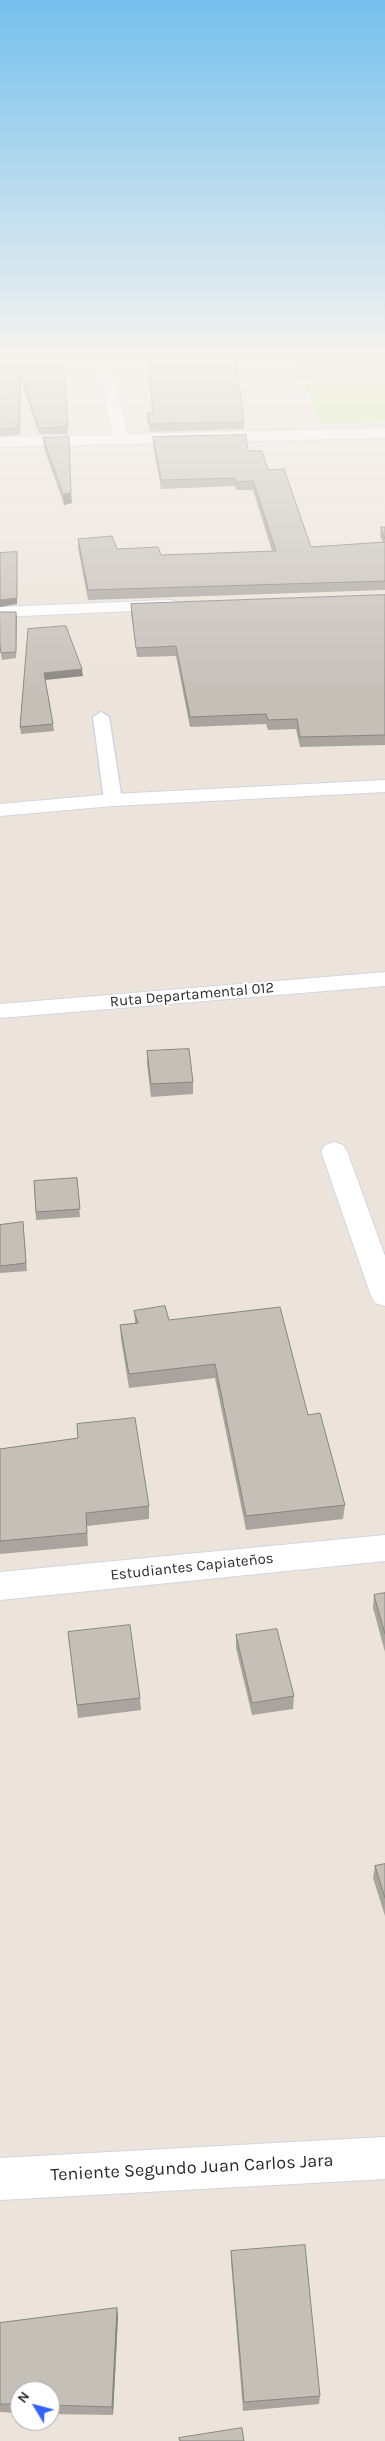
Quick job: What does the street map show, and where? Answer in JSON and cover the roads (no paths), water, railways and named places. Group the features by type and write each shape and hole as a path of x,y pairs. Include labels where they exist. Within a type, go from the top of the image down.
{"street":[{"path":"0,612 188,604"},
{"path":"0,810 113,800 385,786"},
{"name":"Ruta Departamental 012","path":"0,1011 385,979"},
{"path":"334,1151 385,1296"},
{"name":"Estudiantes Capiateños","path":"0,1586 385,1548"},
{"name":"Teniente Segundo Juan Carlos Jara","path":"0,2179 385,2158"}],"lane":[{"path":"101,717 113,800"}]}
